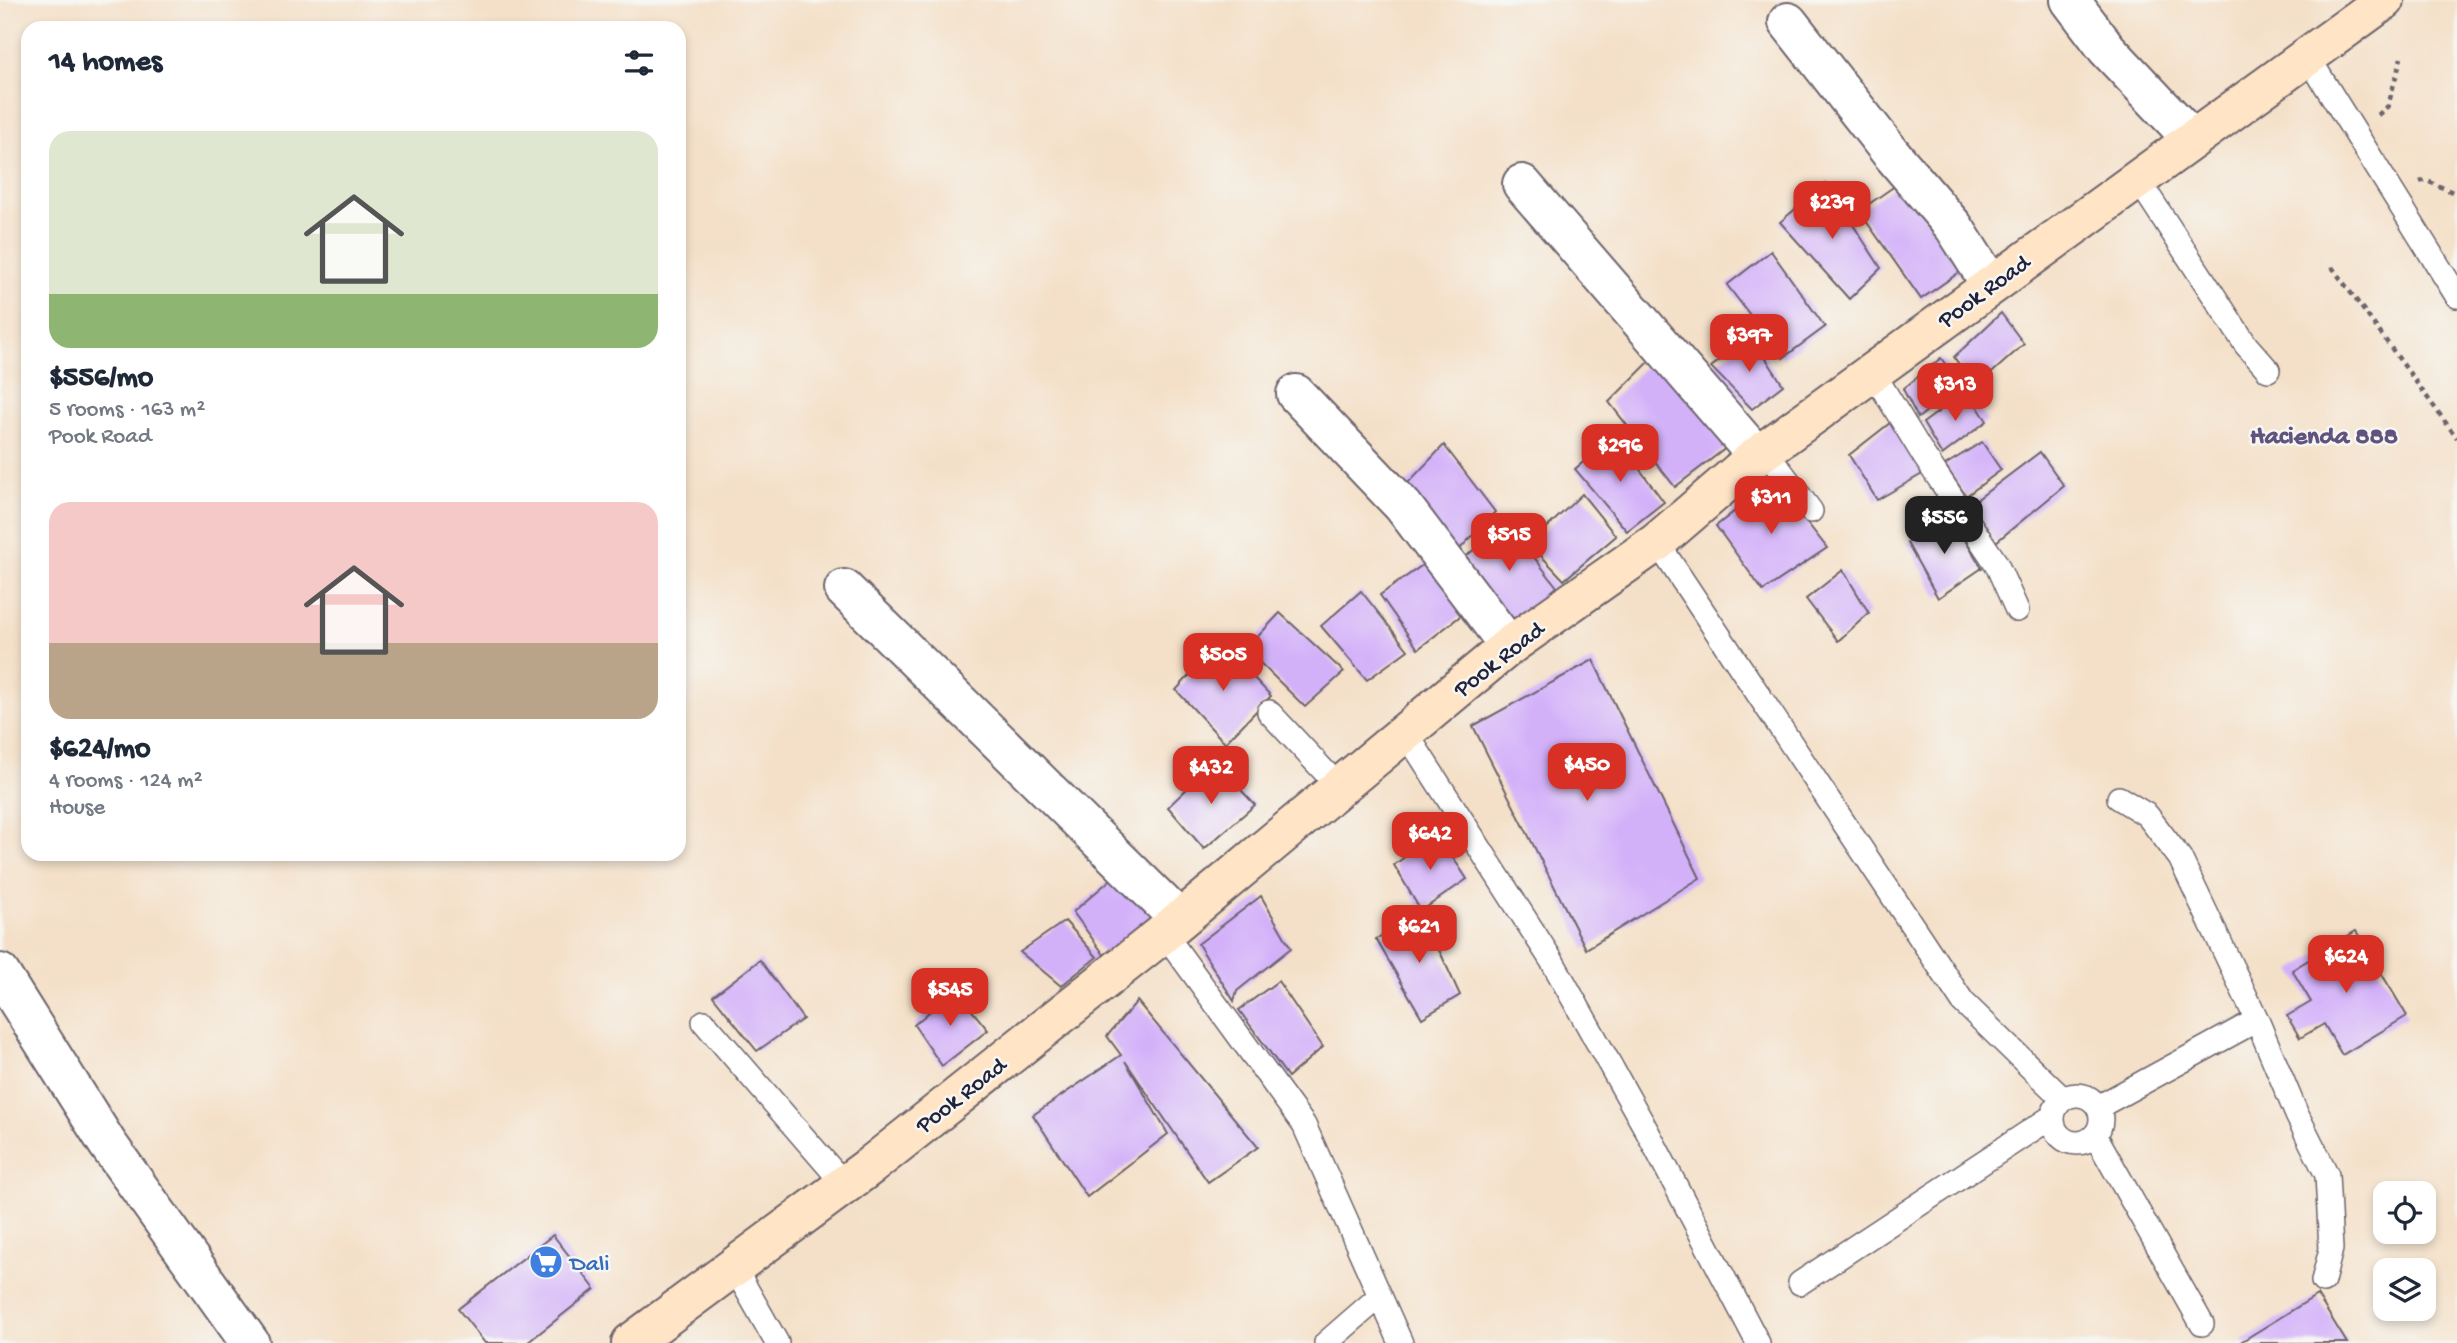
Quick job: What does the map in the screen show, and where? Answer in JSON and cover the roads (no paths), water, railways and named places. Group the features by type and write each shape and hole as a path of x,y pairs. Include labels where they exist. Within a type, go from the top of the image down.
{"main road":[{"name":"Pook Road","path":"631,1343 844,1184 1171,926 1509,646 1657,542 1761,453 2385,0"}],"street":[{"path":"2070,0 2107,50 2192,139"},
{"path":"1788,22 1890,152 1954,227 1991,285"},
{"path":"1522,184 1761,453"},
{"path":"1296,394 1403,506 1509,646"},
{"path":"844,589 1171,926"},
{"path":"0,973 107,1143 250,1343"}],"lane":[{"path":"2308,57 2457,296"},
{"path":"2137,178 2246,345 2269,370"},
{"path":"1872,371 1924,456 1996,563 2017,610"},
{"path":"1761,453 1811,511"},
{"path":"1657,542 1963,1002 2058,1107"},
{"path":"1269,712 1340,788"},
{"path":"1406,733 1552,961 1647,1131 1758,1343"},
{"path":"2119,798 2147,815 2179,858 2257,1020 2297,1115 2327,1175 2331,1249 2322,1281"},
{"path":"1171,926 1304,1125 1401,1343"},
{"path":"2098,1107 2257,1020"},
{"path":"704,1023 844,1184"},
{"path":"1800,1283 2073,1095 2091,1099 2098,1107 2100,1126 2095,1135 2087,1141 2077,1143 2067,1141 2059,1135 2054,1126 2058,1107"},
{"path":"2095,1135 2202,1324"},
{"path":"734,1267 777,1343"},
{"path":"1326,1343 1380,1296"}],"place":[{"name":"Dali","path":"546,1262"}],"district":[{"name":"Hacienda 888","path":"2324,434"}]}
